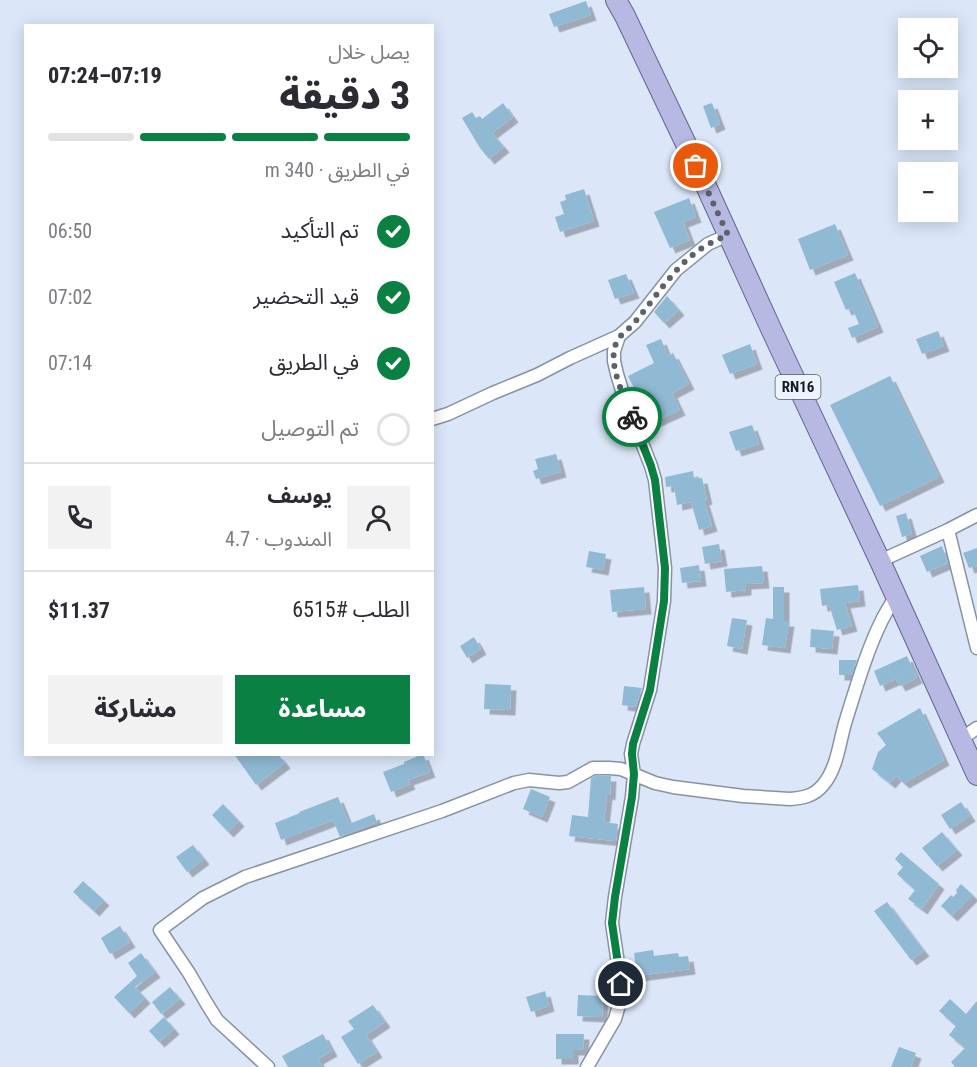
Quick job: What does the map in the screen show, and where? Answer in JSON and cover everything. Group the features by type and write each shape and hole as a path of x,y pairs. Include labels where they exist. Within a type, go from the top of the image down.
{"main road":[{"name":"RN16","path":"616,0 663,95 896,596 969,734 977,775"}],"street":[{"path":"434,418 537,375 619,336 635,322 676,270 708,244 728,235"},
{"path":"587,1067 615,1018 619,1005 621,984 612,923 632,797 633,744 650,690 664,601 665,568 658,505 651,466 624,397 614,362 614,351 619,336"},
{"path":"880,561 977,515"},
{"path":"948,530 977,648"},
{"path":"268,1067 217,1020 160,930 203,898 245,877 442,812 513,783 529,780 568,782 593,768 599,768 621,770 673,787 743,796 790,799 813,794 822,787 830,775 874,638 896,596"}],"building":[{"path":"586,1 591,15 554,27 549,14"},
{"path":"503,103 513,117 492,133 504,147 489,159 462,118 472,112 476,118 480,116 482,119"},
{"path":"712,103 720,124 711,128 703,106"},
{"path":"584,189 594,221 560,232 555,217 564,214 560,202 566,200 565,195"},
{"path":"689,198 696,217 683,222 690,240 670,248 654,212"},
{"path":"835,224 848,255 810,270 798,239"},
{"path":"855,273 878,327 852,338 848,328 859,324 852,308 846,310 834,282"},
{"path":"626,274 634,293 615,299 608,280"},
{"path":"667,296 679,310 664,323 654,312"},
{"path":"938,331 944,346 922,354 916,339"},
{"path":"661,339 668,356 673,353 689,384 672,393 680,410 647,425 642,414 646,412 628,376 654,363 646,345"},
{"path":"750,344 757,364 730,374 722,355"},
{"path":"890,376 939,477 880,506 830,405"},
{"path":"752,425 759,444 736,451 729,432"},
{"path":"556,454 561,472 536,479 533,471 538,469 535,459"},
{"path":"693,471 694,479 702,478 707,499 704,500 712,526 699,530 691,502 677,505 674,486 666,487 665,477"},
{"path":"906,513 912,534 902,537 896,516"},
{"path":"719,544 722,561 705,564 702,547"},
{"path":"942,546 948,563 927,572 920,556"},
{"path":"977,548 977,566 969,568 963,553"},
{"path":"589,551 606,554 603,570 586,567"},
{"path":"699,565 701,581 682,583 680,568"},
{"path":"762,566 764,583 746,584 746,590 726,592 724,569"},
{"path":"858,585 860,601 845,603 852,626 837,630 829,605 822,606 820,589"},
{"path":"644,587 646,609 612,612 610,590"},
{"path":"773,587 784,587 784,621 789,621 785,648 762,645 766,618 773,619"},
{"path":"732,618 747,620 742,649 727,646"},
{"path":"811,629 834,631 832,649 810,647"},
{"path":"474,637 481,649 467,658 460,646"},
{"path":"907,656 917,678 900,686 896,679 880,686 874,671"},
{"path":"839,660 857,660 852,675 839,675"},
{"path":"485,684 511,685 510,710 484,709"},
{"path":"624,686 642,688 636,707 622,705"},
{"path":"920,708 944,760 904,783 896,776 890,783 872,769 878,752 886,745 877,733"},
{"path":"235,756 280,756 285,763 256,785"},
{"path":"424,756 430,772 408,780 410,784 391,792 383,772 404,764 404,762"},
{"path":"611,776 610,795 607,794 604,822 618,824 616,841 569,836 572,815 588,817 591,778"},
{"path":"531,789 550,797 542,817 523,809"},
{"path":"338,797 349,824 374,814 377,822 340,837 333,820 281,840 275,823"},
{"path":"961,802 970,816 950,829 941,815"},
{"path":"223,804 239,821 228,832 212,815"},
{"path":"942,832 957,850 937,866 922,848"},
{"path":"193,845 204,859 187,872 176,857"},
{"path":"901,852 939,884 922,909 908,899 915,890 897,874 903,867 895,859"},
{"path":"83,881 104,900 94,911 73,892"},
{"path":"961,884 973,895 952,916 941,906 951,895 953,897 957,893 956,890"},
{"path":"887,902 924,951 911,960 874,911"},
{"path":"120,926 130,942 110,954 101,938"},
{"path":"653,950 654,956 678,953 679,957 688,956 690,969 637,976 634,953"},
{"path":"141,953 155,972 135,987 145,998 129,1013 114,997 137,976 128,963"},
{"path":"170,987 180,999 161,1014 152,1002"},
{"path":"545,991 549,1006 531,1012 526,997"},
{"path":"578,995 603,996 602,1017 577,1016"},
{"path":"950,999 966,1014 977,1001 977,1067 955,1067 951,1062 965,1048 949,1035 956,1026 939,1011"},
{"path":"373,1005 385,1022 366,1035 377,1052 358,1064 341,1037 354,1029 348,1021"},
{"path":"164,1017 174,1029 159,1042 149,1031"},
{"path":"323,1034 332,1051 318,1059 322,1067 288,1067 282,1056"},
{"path":"556,1034 584,1034 583,1050 573,1050 573,1059 556,1059"},
{"path":"899,1047 916,1053 911,1067 891,1067"}],"way so far":[{"path":"632,417 614,362 614,351 619,336 635,322 676,270 699,250 728,235 696,166"}],"route":[{"path":"621,984 612,923 632,797 633,744 650,690 665,582 655,480 632,417"}]}
